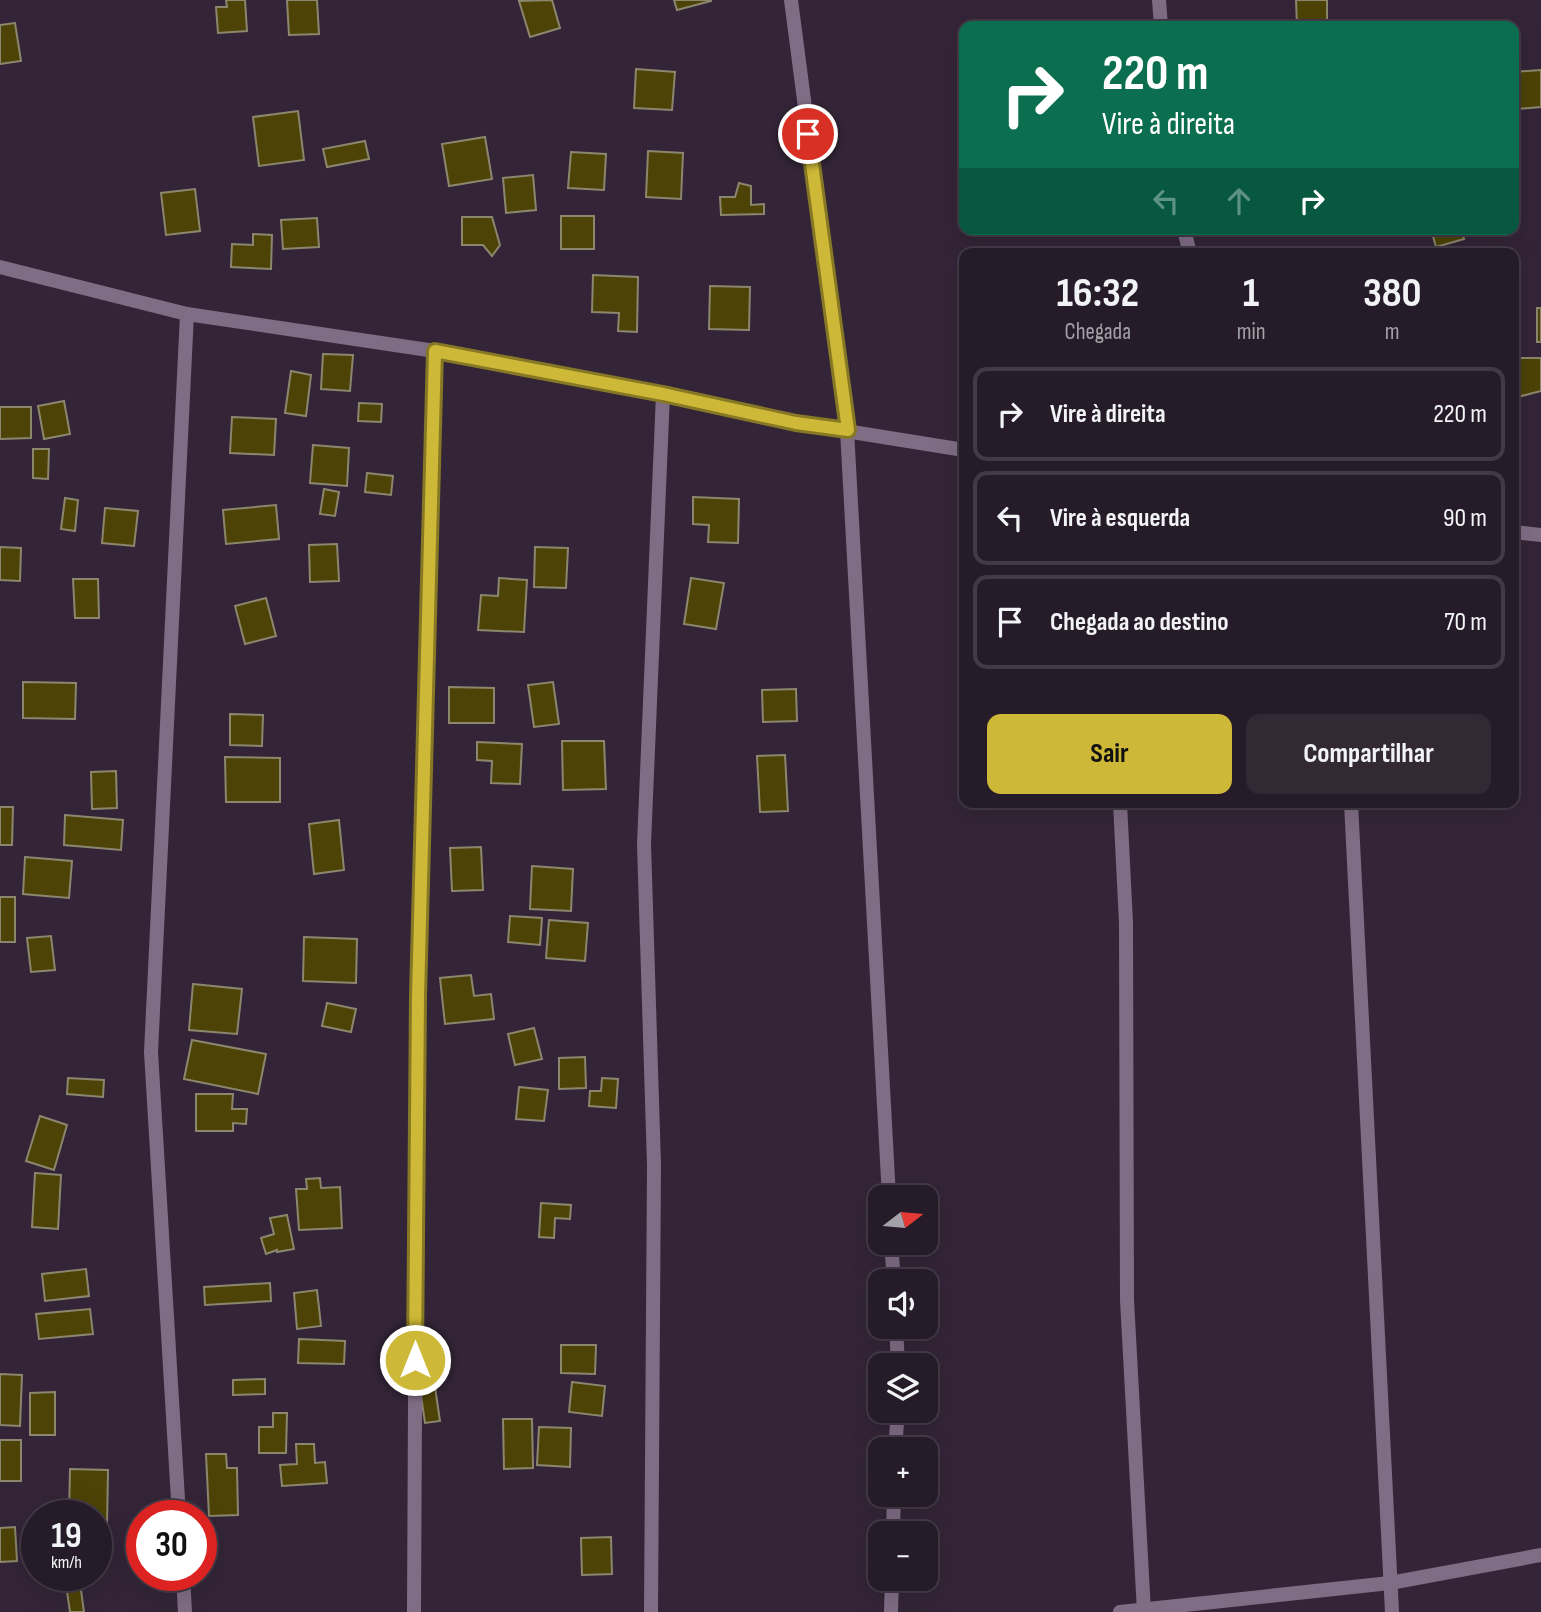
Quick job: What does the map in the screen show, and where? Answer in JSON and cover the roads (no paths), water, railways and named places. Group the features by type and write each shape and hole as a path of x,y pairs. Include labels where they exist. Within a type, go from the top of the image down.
{"street":[{"path":"791,0 848,430 888,1185"},
{"path":"1159,0 1161,21"},
{"path":"0,267 187,314 435,351 663,394 796,423 959,449"},
{"path":"178,1500 151,1052 187,314"},
{"path":"414,1612 418,996 435,351"},
{"path":"651,1612 654,1165 643,844 663,394"},
{"path":"1519,533 1541,535"},
{"path":"1120,808 1126,923 1127,1300 1144,1611"},
{"path":"1351,808 1392,1612"},
{"path":"1121,1612 1390,1583 1541,1555"},
{"path":"184,1591 185,1612"},
{"path":"891,1612 892,1591"}]}
